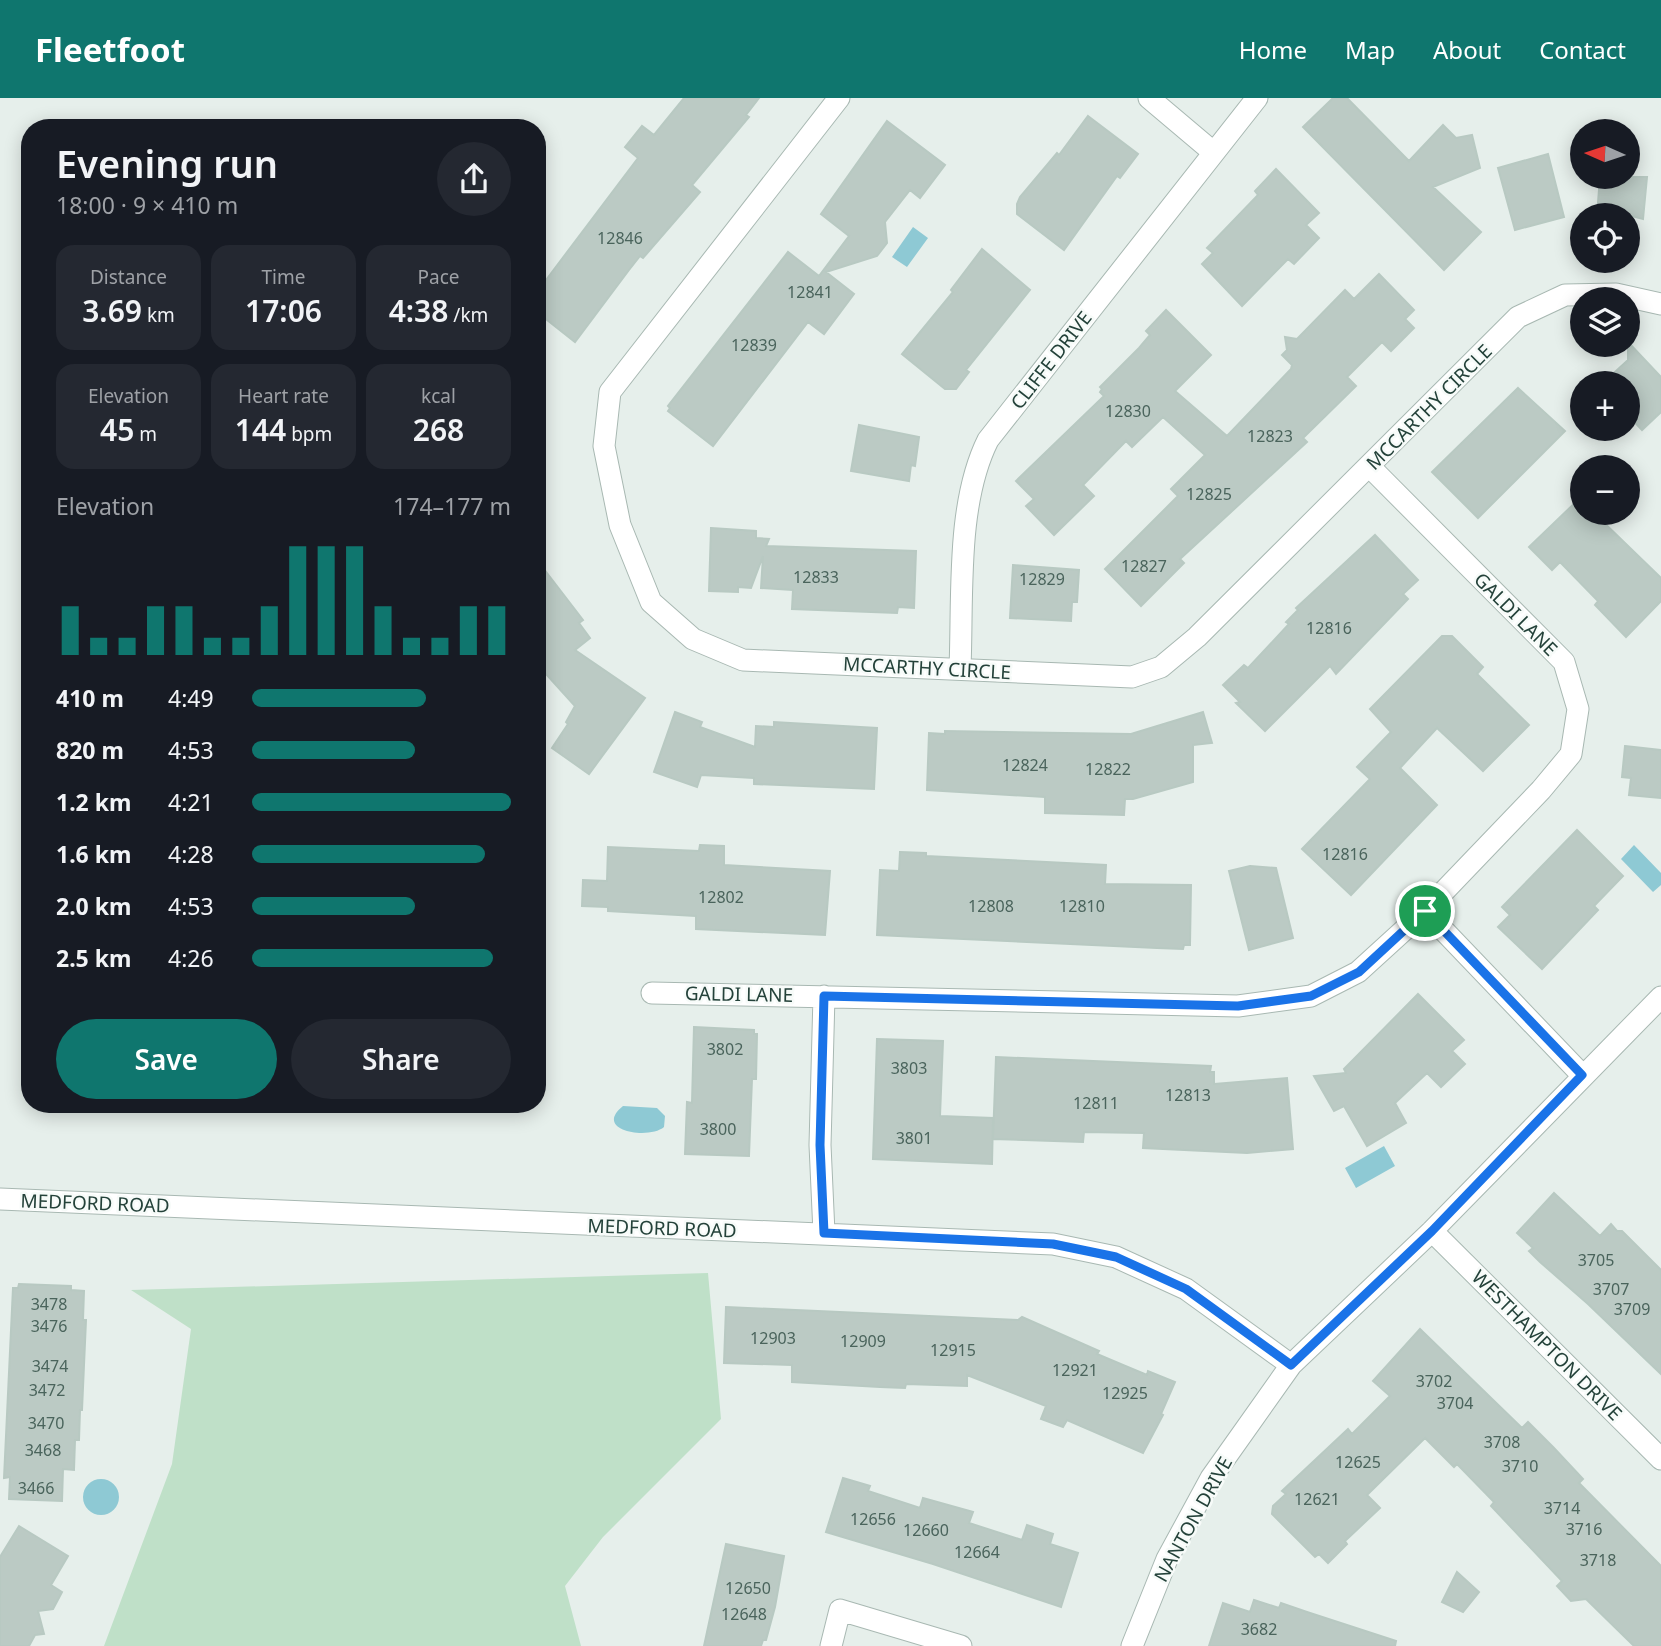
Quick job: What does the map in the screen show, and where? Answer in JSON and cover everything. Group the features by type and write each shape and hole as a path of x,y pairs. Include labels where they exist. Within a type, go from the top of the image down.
{"street":[{"name":"MCCARTHY CIRCLE","path":"839,98 610,392 604,446 618,512 651,602 694,639 743,660 1132,677 1161,667 1197,636 1370,467 1518,317 1565,295 1616,294 1661,304"},
{"path":"1149,98 1213,152"},
{"name":"CLIFFE DRIVE","path":"960,668 967,501 977,461 988,440 1257,98"},
{"name":"GALDI LANE","path":"652,993 1238,1006 1311,996 1359,972 1425,911 1541,790 1571,754 1578,709 1564,663 1370,467"},
{"path":"1425,911 1582,1075"},
{"path":"824,996 820,1145 824,1233"},
{"name":"NANTON DRIVE","path":"1132,1646 1167,1559 1211,1478 1291,1365 1432,1231 1661,997"},
{"name":"MEDFORD ROAD","path":"0,1199 1053,1244 1116,1257 1186,1289 1291,1365"},
{"name":"WESTHAMPTON DRIVE","path":"1432,1231 1661,1459"},
{"path":"831,1646 840,1610 961,1646"}],"green space":[{"path":"708,1273 721,1419 603,1537 565,1586 581,1646 104,1646 172,1464 191,1329 131,1290"}],"water":[{"path":"913,227 928,238 907,267 892,257"},
{"path":"1634,845 1661,873 1661,885 1653,892 1621,859"},
{"path":"623,1106 657,1108 665,1116 664,1127 657,1131 636,1133 618,1127 614,1122 615,1115"},
{"path":"1384,1146 1395,1166 1356,1188 1345,1168"},
{"path":"101,1479 114,1484 119,1497 114,1510 101,1515 88,1510 83,1497 88,1484"}],"building":[{"path":"684,98 759,98 746,115 749,117 692,185 700,192 643,258 640,256 575,342 546,319 546,280 638,158 625,147 642,126 654,135"},
{"path":"1333,98 1347,98 1409,161 1443,125 1456,138 1472,135 1480,168 1433,187 1481,232 1444,270 1303,127"},
{"path":"1088,116 1138,154 1120,178 1117,176 1064,250 1017,214 1017,204"},
{"path":"887,121 945,165 920,198 910,190 885,222 887,243 877,256 826,272 854,294 824,334 808,322 713,446 668,411 668,406 788,252 819,276 849,236 821,214"},
{"path":"1548,154 1564,217 1515,230 1498,168"},
{"path":"1276,169 1319,213 1306,225 1319,238 1294,264 1288,259 1242,306 1202,264 1213,253 1207,248 1258,195 1255,191"},
{"path":"1640,177 1647,177 1643,219 1640,218 1640,203 1598,203 1599,189 1640,189"},
{"path":"982,249 1030,290 966,370 969,372 956,389 945,389 902,354 953,292 951,290"},
{"path":"1379,274 1414,310 1405,319 1414,328 1391,351 1382,342 1347,377 1356,386 1303,438 1307,442 1180,559 1184,563 1141,606 1105,569 1178,496 1171,489 1205,455 1163,417 1132,447 1126,441 1083,485 1094,496 1054,535 1026,506 1034,499 1016,481 1104,396 1100,387 1139,348 1150,335 1146,331 1166,310 1211,355 1175,391 1227,436 1291,369 1292,365 1282,355 1287,350 1285,337 1297,339 1345,290 1354,299"},
{"path":"1640,355 1661,377 1661,412 1642,430 1640,371 1616,371 1628,357 1640,357"},
{"path":"1518,388 1565,431 1478,518 1432,472"},
{"path":"859,425 919,437 915,466 911,465 909,481 851,471"},
{"path":"1570,508 1570,525 1606,525 1661,578 1661,601 1626,637 1595,605 1598,601 1560,562 1552,570 1529,547"},
{"path":"711,528 756,531 756,538 769,539 766,546 916,551 914,608 898,607 897,613 792,609 793,590 761,588 763,556 751,588 738,587 738,592 709,591"},
{"path":"1375,535 1418,580 1403,594 1408,599 1336,674 1330,666 1265,731 1236,703 1240,702 1223,685 1244,665 1248,668 1289,624 1286,622 1298,610 1296,608"},
{"path":"1013,565 1079,570 1077,602 1072,602 1071,621 1010,618"},
{"path":"546,572 583,620 579,623 590,638 575,650 645,698 589,774 552,748 568,724 566,722 575,706 546,674"},
{"path":"1442,636 1452,636 1483,667 1477,674 1529,725 1483,771 1437,728 1400,768 1437,805 1351,895 1302,849 1370,779 1357,767 1391,732 1370,709"},
{"path":"675,712 702,722 700,727 755,747 756,726 774,727 774,722 877,728 874,789 754,784 754,778 701,775 697,787 654,772"},
{"path":"1203,712 1212,743 1193,745 1193,782 1125,799 1124,815 1045,813 1045,797 927,790 929,733 1131,734"},
{"path":"1625,746 1661,750 1661,798 1629,795 1631,778 1622,777"},
{"path":"1577,830 1623,876 1594,906 1598,910 1542,969 1498,927 1510,915 1502,907"},
{"path":"700,845 724,846 724,865 830,871 825,935 696,929 696,916 608,911 608,907 582,906 583,880 607,881 608,847 699,851"},
{"path":"900,852 926,853 926,856 1106,865 1105,884 1191,885 1190,945 1184,945 1183,949 877,935 880,870 899,871"},
{"path":"1250,866 1276,868 1293,938 1249,950 1229,871"},
{"path":"1418,994 1464,1040 1452,1051 1465,1064 1441,1087 1427,1073 1395,1103 1406,1123 1367,1146 1344,1106 1334,1111 1314,1076 1346,1073 1344,1069"},
{"path":"694,1027 754,1030 754,1034 757,1034 749,1156 685,1154 687,1102 692,1103"},
{"path":"877,1039 943,1041 940,1116 993,1118 992,1164 873,1159"},
{"path":"996,1057 1211,1066 1214,1084 1287,1078 1293,1149 1247,1153 1143,1148 1144,1133 1084,1132 1083,1142 993,1139"},
{"path":"1554,1193 1600,1236 1611,1224 1617,1231 1622,1231 1661,1270 1661,1374 1540,1262 1529,1251 1533,1248 1517,1233"},
{"path":"19,1284 71,1286 71,1290 84,1291 83,1320 86,1320 79,1440 75,1440 74,1470 63,1469 62,1501 9,1499 10,1477 4,1478 13,1288 18,1288"},
{"path":"726,1307 1018,1320 1022,1317 1099,1351 1097,1354 1147,1375 1148,1371 1175,1382 1161,1414 1163,1415 1143,1453 1067,1420 1063,1427 1041,1419 1046,1406 967,1375 967,1386 906,1384 905,1388 880,1387 792,1382 792,1365 724,1363"},
{"path":"1420,1329 1522,1428 1528,1422 1583,1479 1579,1483 1661,1566 1661,1646 1634,1646 1586,1599 1571,1601 1557,1586 1562,1581 1491,1506 1494,1502 1457,1464 1454,1467 1425,1438 1367,1495 1380,1508 1345,1541 1347,1544 1328,1563 1319,1554 1315,1557 1272,1514 1273,1506 1286,1494 1282,1491 1348,1429 1352,1434 1390,1396 1373,1381"},
{"path":"843,1478 870,1486 868,1491 920,1508 923,1498 973,1512 969,1523 1022,1540 1027,1525 1053,1534 1050,1544 1078,1553 1061,1607 826,1532"},
{"path":"19,1526 68,1556 51,1585 62,1592 53,1609 38,1611 44,1634 35,1635 29,1646 0,1646 0,1557"},
{"path":"726,1544 784,1556 775,1607 766,1640 763,1640 761,1646 704,1646"},
{"path":"1457,1572 1479,1592 1463,1612 1442,1602"},
{"path":"1254,1600 1279,1608 1281,1603 1396,1641 1395,1646 1209,1646 1223,1603 1250,1612"}],"route":[{"path":"1425,911 1582,1075 1432,1231 1291,1365 1186,1289 1116,1257 1053,1244 824,1233 820,1145 824,996 1238,1006 1311,996 1359,972 1425,911"}]}
